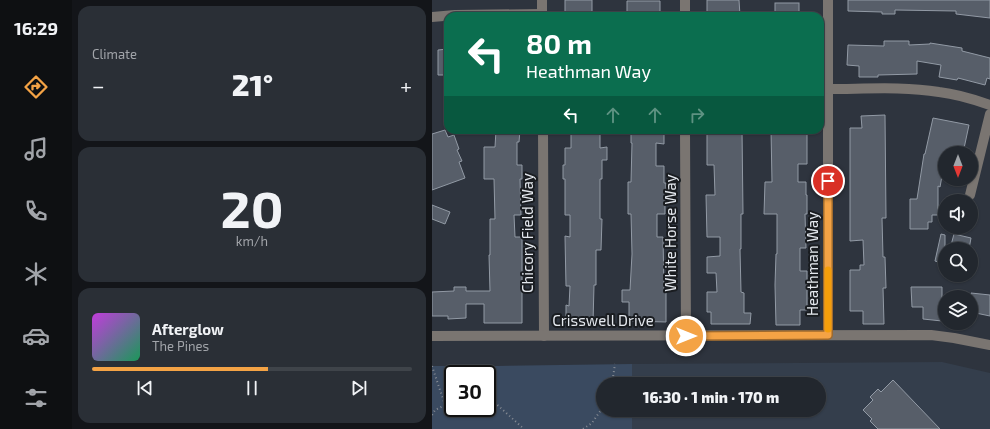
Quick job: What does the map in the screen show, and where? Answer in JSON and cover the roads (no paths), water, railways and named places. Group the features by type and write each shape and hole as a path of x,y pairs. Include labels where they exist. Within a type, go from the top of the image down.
{"street":[{"path":"542,0 542,12"},
{"path":"685,0 685,12"},
{"name":"Heathman Way","path":"828,0 828,335"},
{"path":"432,17 444,15"},
{"path":"828,89 910,89 967,97 990,105"},
{"path":"970,194 990,114"},
{"name":"Chicory Field Way","path":"543,134 544,336"},
{"name":"White Horse Way","path":"685,134 686,336"},
{"name":"Crisswell Drive","path":"432,336 931,335 954,338 990,346"}]}
